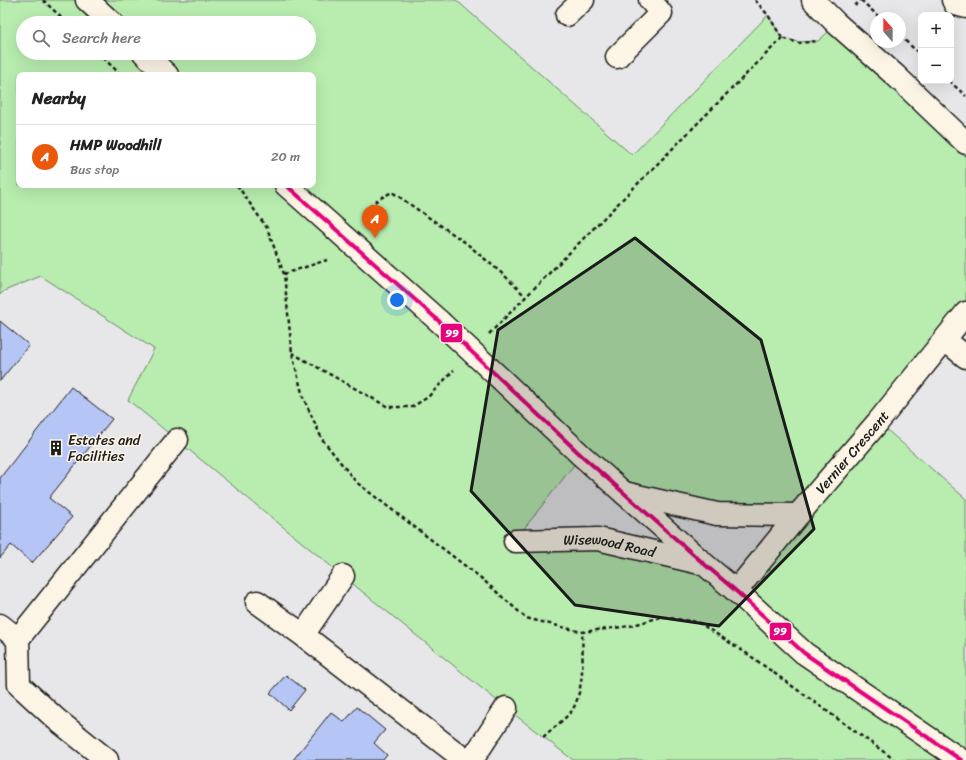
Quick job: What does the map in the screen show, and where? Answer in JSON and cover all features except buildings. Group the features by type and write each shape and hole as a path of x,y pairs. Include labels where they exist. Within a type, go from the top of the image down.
{"street":[{"path":"87,0 104,16"},
{"path":"567,15 583,0"},
{"path":"617,58 661,13 650,0"},
{"path":"813,0 966,143"},
{"path":"953,0 955,4 966,7"},
{"path":"151,60 164,72"},
{"path":"289,188 440,322 581,456 703,564 736,591 804,653 960,760"},
{"name":"Vernier Crescent","path":"736,591 798,515 878,422 966,313"},
{"path":"945,340 966,357"},
{"path":"95,756 19,685 18,639 177,440"},
{"path":"623,492 718,514 798,515"},
{"name":"Wisewood Road","path":"514,541 598,539 703,564"},
{"path":"303,635 343,576"},
{"path":"257,602 303,635 465,760"},
{"path":"0,625 18,639"},
{"path":"472,760 506,708"}],"path":[{"path":"43,0 60,16"},
{"path":"488,336 525,296 782,38 768,15 755,0"},
{"path":"861,0 874,12"},
{"path":"906,41 918,52"},
{"path":"105,60 118,72"},
{"path":"952,84 966,96"},
{"path":"365,212 377,200 392,192 466,244 525,296"},
{"path":"284,274 327,260"},
{"path":"292,353 388,407 412,407 428,397 455,369"},
{"path":"543,737 572,710 581,685 583,653 582,632"}],"highlighted area":[{"path":"635,238 761,340 814,529 719,626 575,605 471,491 498,330"}],"green space":[{"path":"0,0 456,0 632,155 768,15 782,38 799,42 818,41 837,24 966,143 966,313 878,422 966,499 966,760 573,760 506,708 128,400 154,349 41,276 4,291 0,295","holes":["581,456 623,492 798,515 736,590 703,563 598,539 515,540"]}],"transit line":[{"name":"99","path":"289,188 440,322 581,455 736,591 804,653 961,760"}],"place":[{"name":"HMP Woodhill","path":"375,238"},
{"name":"Estates and Facilities","path":"56,448"}]}
